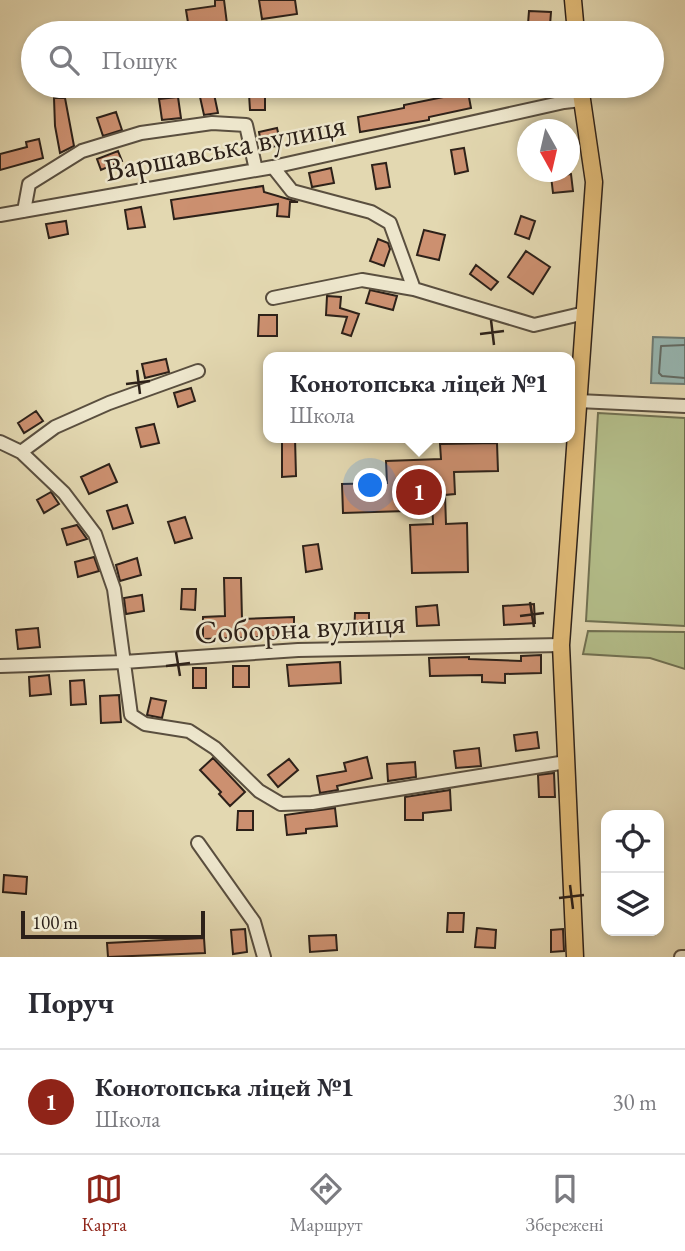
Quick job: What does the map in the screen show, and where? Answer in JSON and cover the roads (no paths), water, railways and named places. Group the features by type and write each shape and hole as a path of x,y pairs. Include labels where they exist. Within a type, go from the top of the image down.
{"main road":[{"path":"573,0 575,21"},
{"path":"575,957 561,645 594,182 582,98"}],"street":[{"name":"Варшавська вулиця","path":"0,215 273,167 565,102 572,98"},
{"path":"24,211 29,184 82,150 141,133 212,123 246,125 256,170"},
{"path":"273,167 292,191 371,212 390,223 415,289"},
{"path":"273,298 362,280 415,289 534,325 584,313"},
{"path":"20,452 55,427 109,403 198,371"},
{"path":"578,401 685,406"},
{"path":"0,442 20,452 64,493 96,534 114,589 131,715 145,724 189,731 215,748 259,792 281,804 312,803 566,762"},
{"name":"Соборна вулиця","path":"0,666 124,662 299,650 561,645"},
{"path":"198,843 254,922 264,957"}],"water":[{"path":"653,337 685,338 685,384 651,383"}],"place":[{"name":"Конотопська ліцей №1","path":"419,492"}]}
